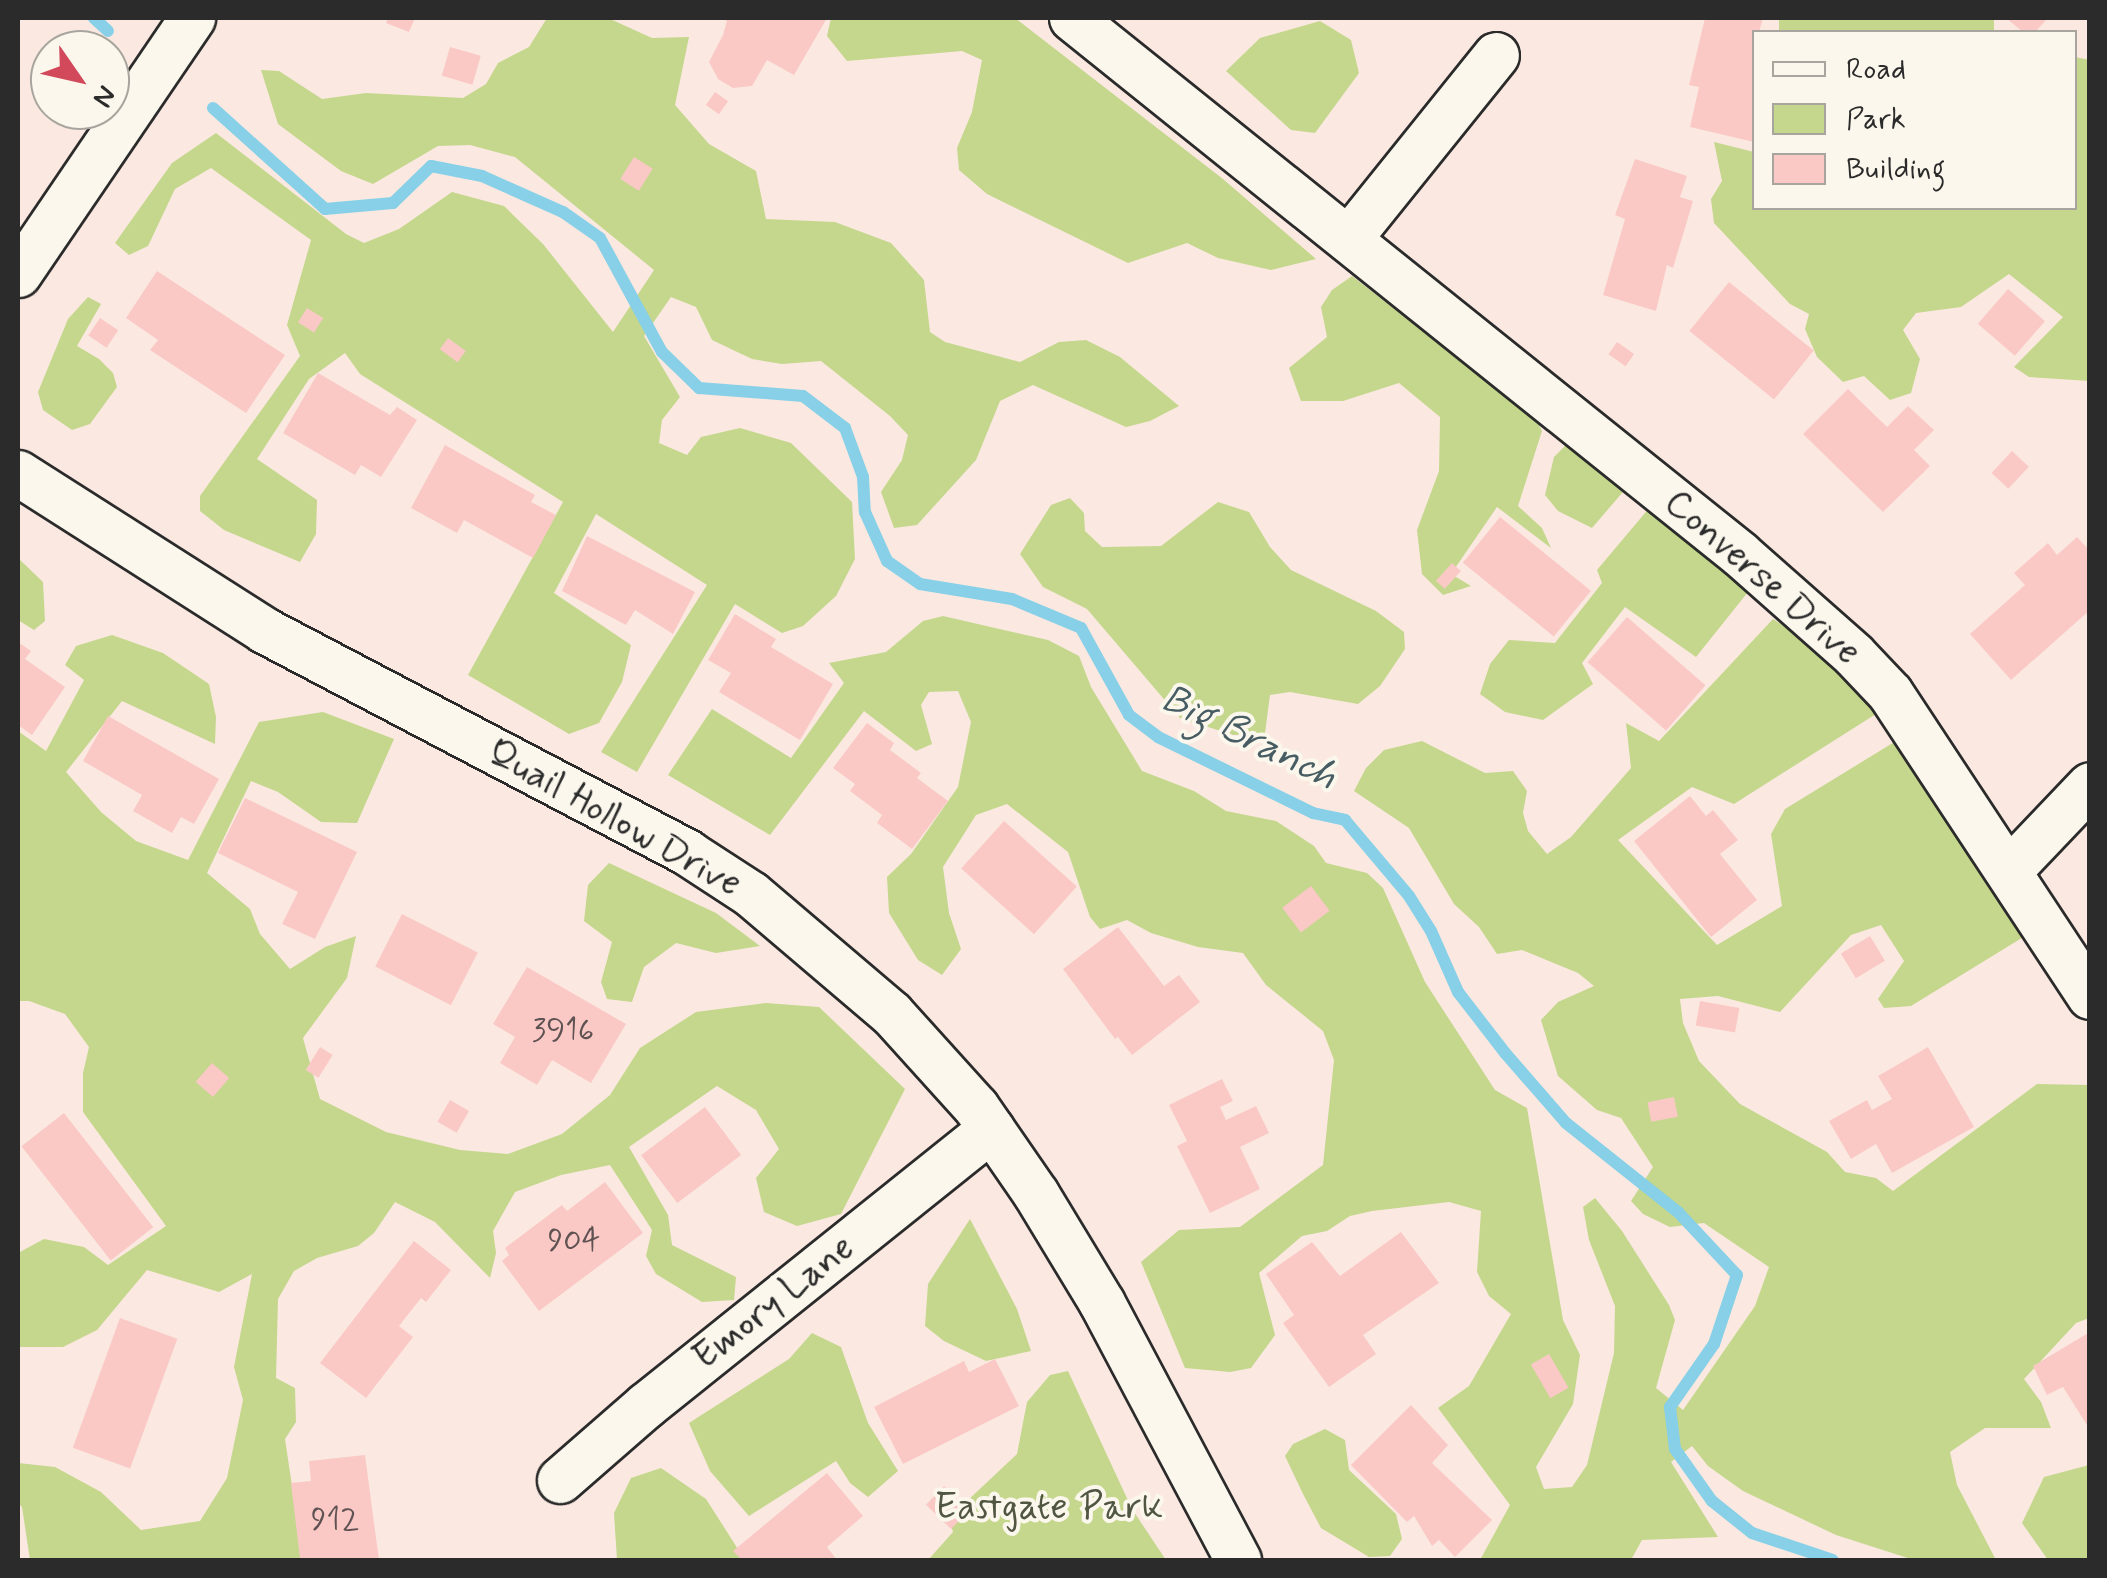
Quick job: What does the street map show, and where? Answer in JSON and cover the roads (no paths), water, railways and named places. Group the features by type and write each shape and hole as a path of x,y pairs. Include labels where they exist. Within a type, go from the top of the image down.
{"street":[{"path":"18,274 192,18"},
{"name":"Converse Drive","path":"1072,18 1740,554 1854,655 1890,693 2090,996"},
{"path":"1348,239 1496,55"},
{"name":"Quail Hollow Drive","path":"18,474 264,630 601,804 751,894 890,1013 991,1129 1036,1194 1102,1303 1238,1560"},
{"path":"2009,870 2090,785"},
{"name":"Emory Lane","path":"560,1480 646,1404 991,1129"}],"waterway":[{"name":"Big Branch","path":"94,18 107,30"},
{"name":"Big Branch","path":"213,108 325,209 393,203 431,166 482,176 563,212 600,238 662,352 699,388 803,396 845,428 863,477 865,512 887,561 920,584 1012,599 1081,628 1129,715 1158,737 1313,813 1345,820 1409,896 1431,931 1458,992 1506,1054 1566,1123 1678,1212 1737,1275 1714,1344 1670,1407 1675,1449 1712,1501 1752,1533 1833,1560"}],"park label":[{"name":"Eastgate Park","path":"1049,1508"}]}
